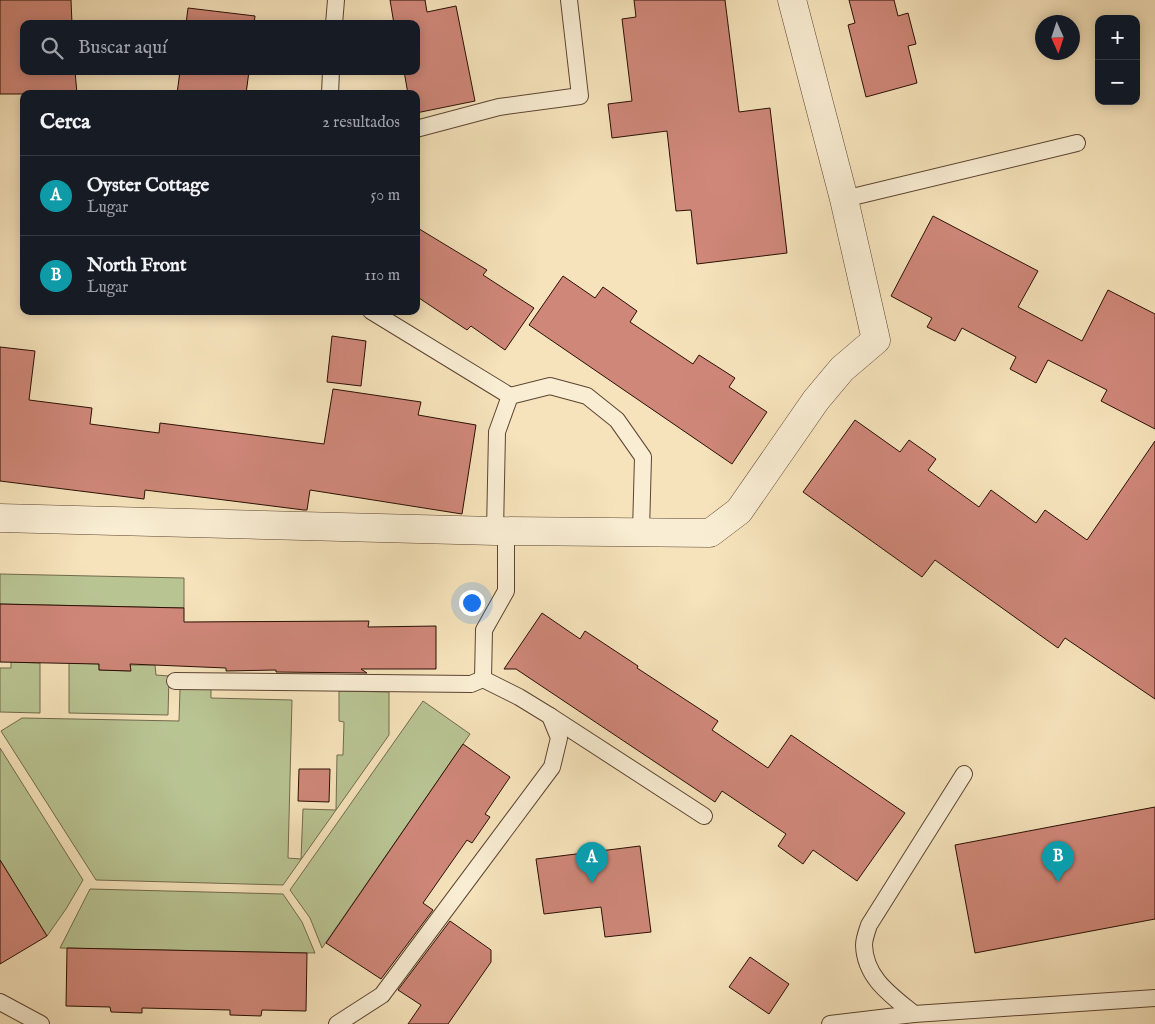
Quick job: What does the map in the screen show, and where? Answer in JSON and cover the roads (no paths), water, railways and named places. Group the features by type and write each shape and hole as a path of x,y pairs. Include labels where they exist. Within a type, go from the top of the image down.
{"street":[{"path":"0,518 500,531 710,533 739,510 816,400 842,369 876,340 844,199 792,0"}],"lane":[{"path":"334,20 336,0"},
{"path":"420,128 499,107 580,96 568,0"},
{"path":"330,90 331,75"},
{"path":"844,199 1077,143"},
{"path":"378,315 510,396 550,386 587,396 618,420 643,457 641,532"},
{"path":"483,679 484,630 506,591 500,531 498,432 510,396"},
{"path":"175,681 471,684 483,679 519,697 550,716 704,816"},
{"path":"337,1024 382,995 552,767 559,738 550,716"},
{"path":"914,1014 882,988 870,969 864,945 868,925 964,774"},
{"path":"830,1024 914,1014 1155,998"},
{"path":"0,1002 40,1024"}],"place":[{"name":"North Front","path":"1058,882"},
{"name":"Oyster Cottage","path":"592,883"}]}
